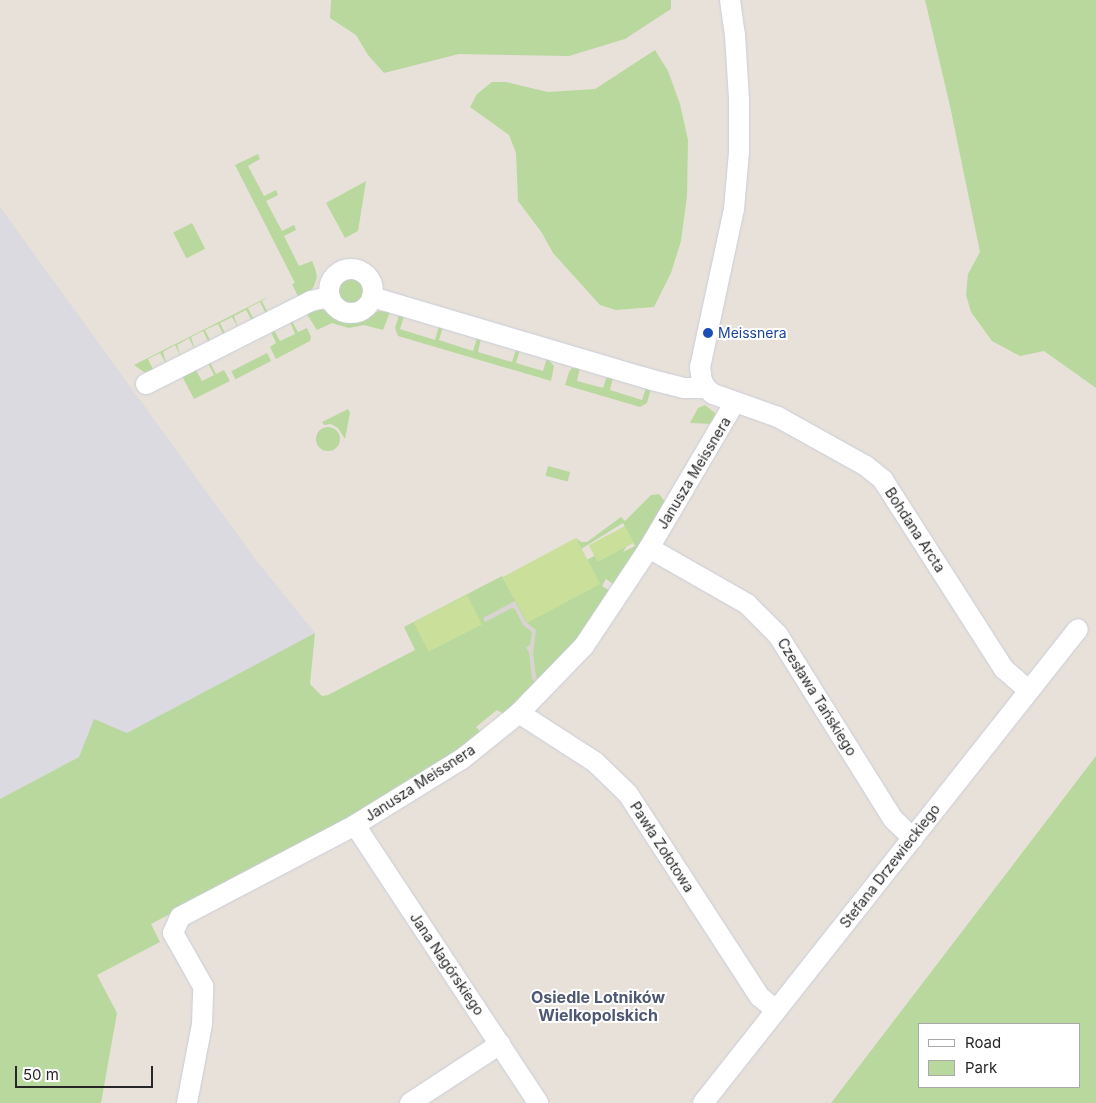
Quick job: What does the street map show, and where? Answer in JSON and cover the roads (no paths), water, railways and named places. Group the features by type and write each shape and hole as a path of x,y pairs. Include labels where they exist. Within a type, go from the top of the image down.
{"street":[{"path":"372,297 652,380 684,388 706,388 700,367 734,209 739,152 736,53 730,0"},
{"path":"346,269 353,269 366,275 373,287 372,297 365,307 352,313 338,309 330,297 329,290 333,277 346,269"},
{"path":"146,384 311,301 330,297"},
{"name":"Bohdana Arcta","path":"706,388 720,398 778,417 866,466 883,480 1004,669 1028,690"},
{"name":"Janusza Meissnera","path":"187,1103 202,1024 202,986 173,933 180,917 355,825 462,759 519,713 584,646 649,548 736,402"},
{"name":"Czesława Tańskiego","path":"649,548 747,604 778,635 893,819 913,838"},
{"name":"Stefana Drzewieckiego","path":"703,1103 1078,629"},
{"name":"Pawła Zołotowa","path":"519,713 595,762 628,794 760,997 776,1010"},
{"name":"Jana Nagórskiego","path":"355,825 538,1103"},
{"path":"410,1103 500,1044"}],"place":[{"name":"Meissnera","path":"708,333"}],"district":[{"name":"Osiedle Lotników Wielkopolskich","path":"598,1006"}]}
